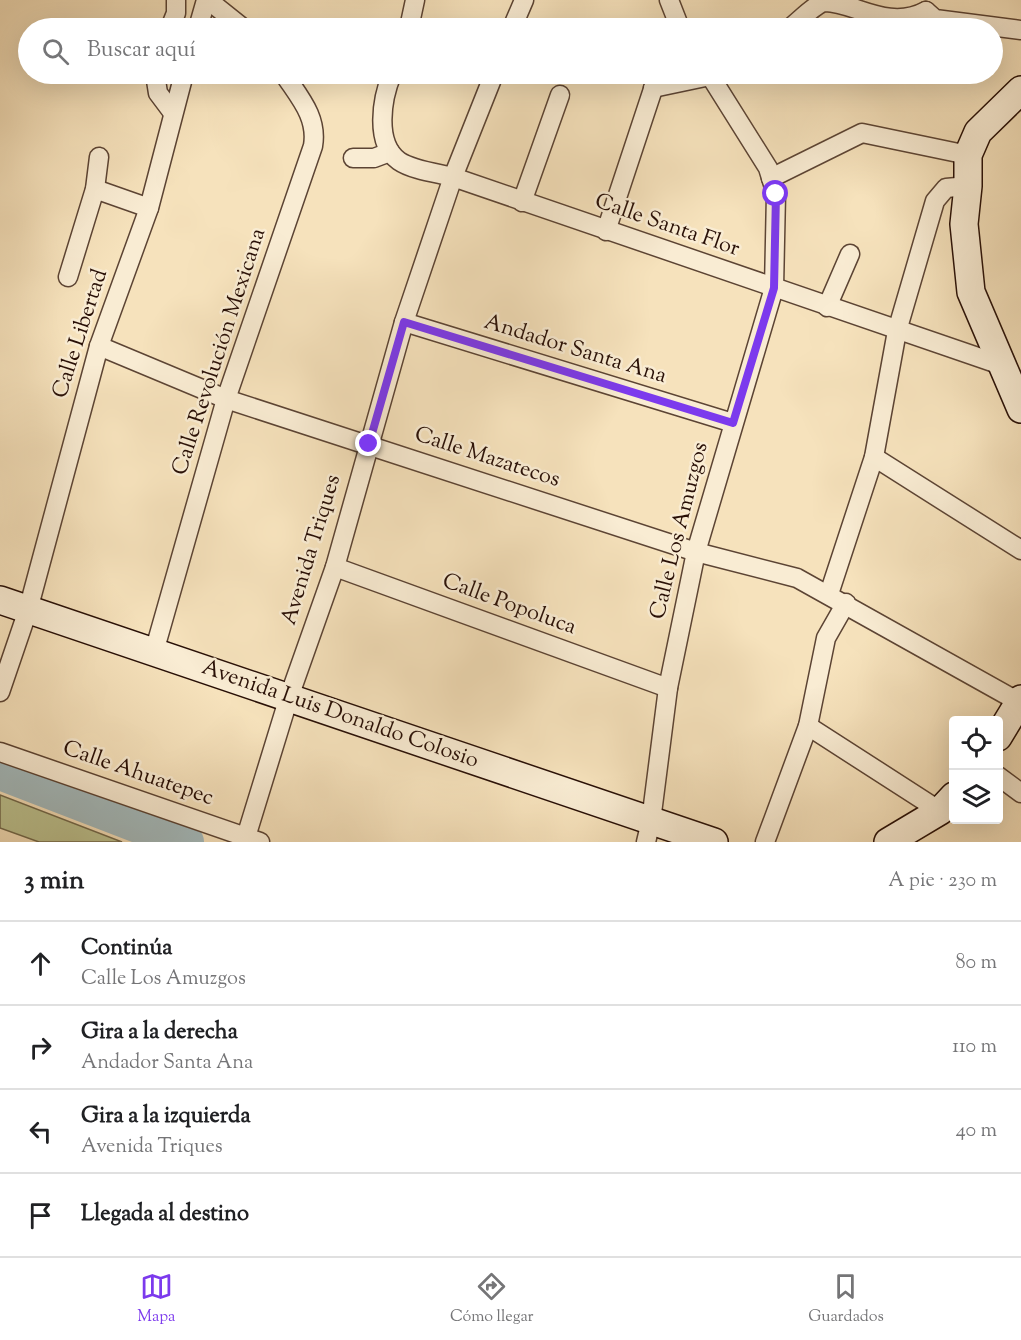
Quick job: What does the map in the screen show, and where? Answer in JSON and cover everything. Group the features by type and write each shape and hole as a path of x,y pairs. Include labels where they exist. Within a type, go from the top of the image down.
{"street":[{"path":"174,18 176,0"},
{"path":"201,18 207,0 230,18"},
{"path":"411,18 415,0"},
{"path":"516,18 524,0"},
{"path":"669,0 676,18"},
{"path":"803,18 823,2 831,0 843,1 883,18"},
{"path":"912,18 917,16 925,6 934,18"},
{"path":"1003,28 1021,30"},
{"path":"157,84 158,93 173,113"},
{"name":"Calle Libertad","path":"28,610 99,346 149,208 181,84"},
{"name":"Calle Revolución Mexicana","path":"154,652 226,399 316,130 312,117 291,84"},
{"path":"353,158 374,158 390,152 383,136 388,84"},
{"name":"Avenida Triques","path":"253,840 289,697 335,567 404,322 453,177 490,84"},
{"path":"606,231 654,84"},
{"name":"Calle Los Amuzgos","path":"648,832 668,688 696,552 774,288 776,194 768,168 715,84"},
{"path":"1020,398 1001,365 971,292 964,224 969,155 978,132 1021,90"},
{"path":"522,202 560,95"},
{"path":"771,178 862,134 969,155"},
{"name":"Calle Santa Flor","path":"390,152 400,162 453,177 1001,365"},
{"path":"68,277 95,189 99,157"},
{"path":"829,594 874,457 897,331 935,201 946,188 968,186"},
{"path":"95,189 149,208"},
{"path":"827,307 850,254"},
{"name":"Andador Santa Ana","path":"404,322 733,423"},
{"name":"Calle Mazatecos","path":"99,346 226,399 696,552 797,578 1020,700"},
{"path":"874,457 1021,550"},
{"name":"Calle Popoluca","path":"335,567 668,688"},
{"name":"Avenida Luis Donaldo Colosio","path":"0,600 289,697 648,832 714,842"},
{"path":"765,842 808,726 826,638 846,603"},
{"path":"0,692 28,610"},
{"path":"1003,730 1020,700"},
{"path":"808,726 947,803 888,842"},
{"name":"Calle Ahuatepec","path":"0,752 253,840"},
{"path":"1003,779 1021,793"}],"green space":[{"path":"0,795 122,842 39,842 0,828"}],"waterway":[{"path":"0,771 185,842"}],"route":[{"path":"369,444 404,322 733,423 774,288 776,194"}]}
